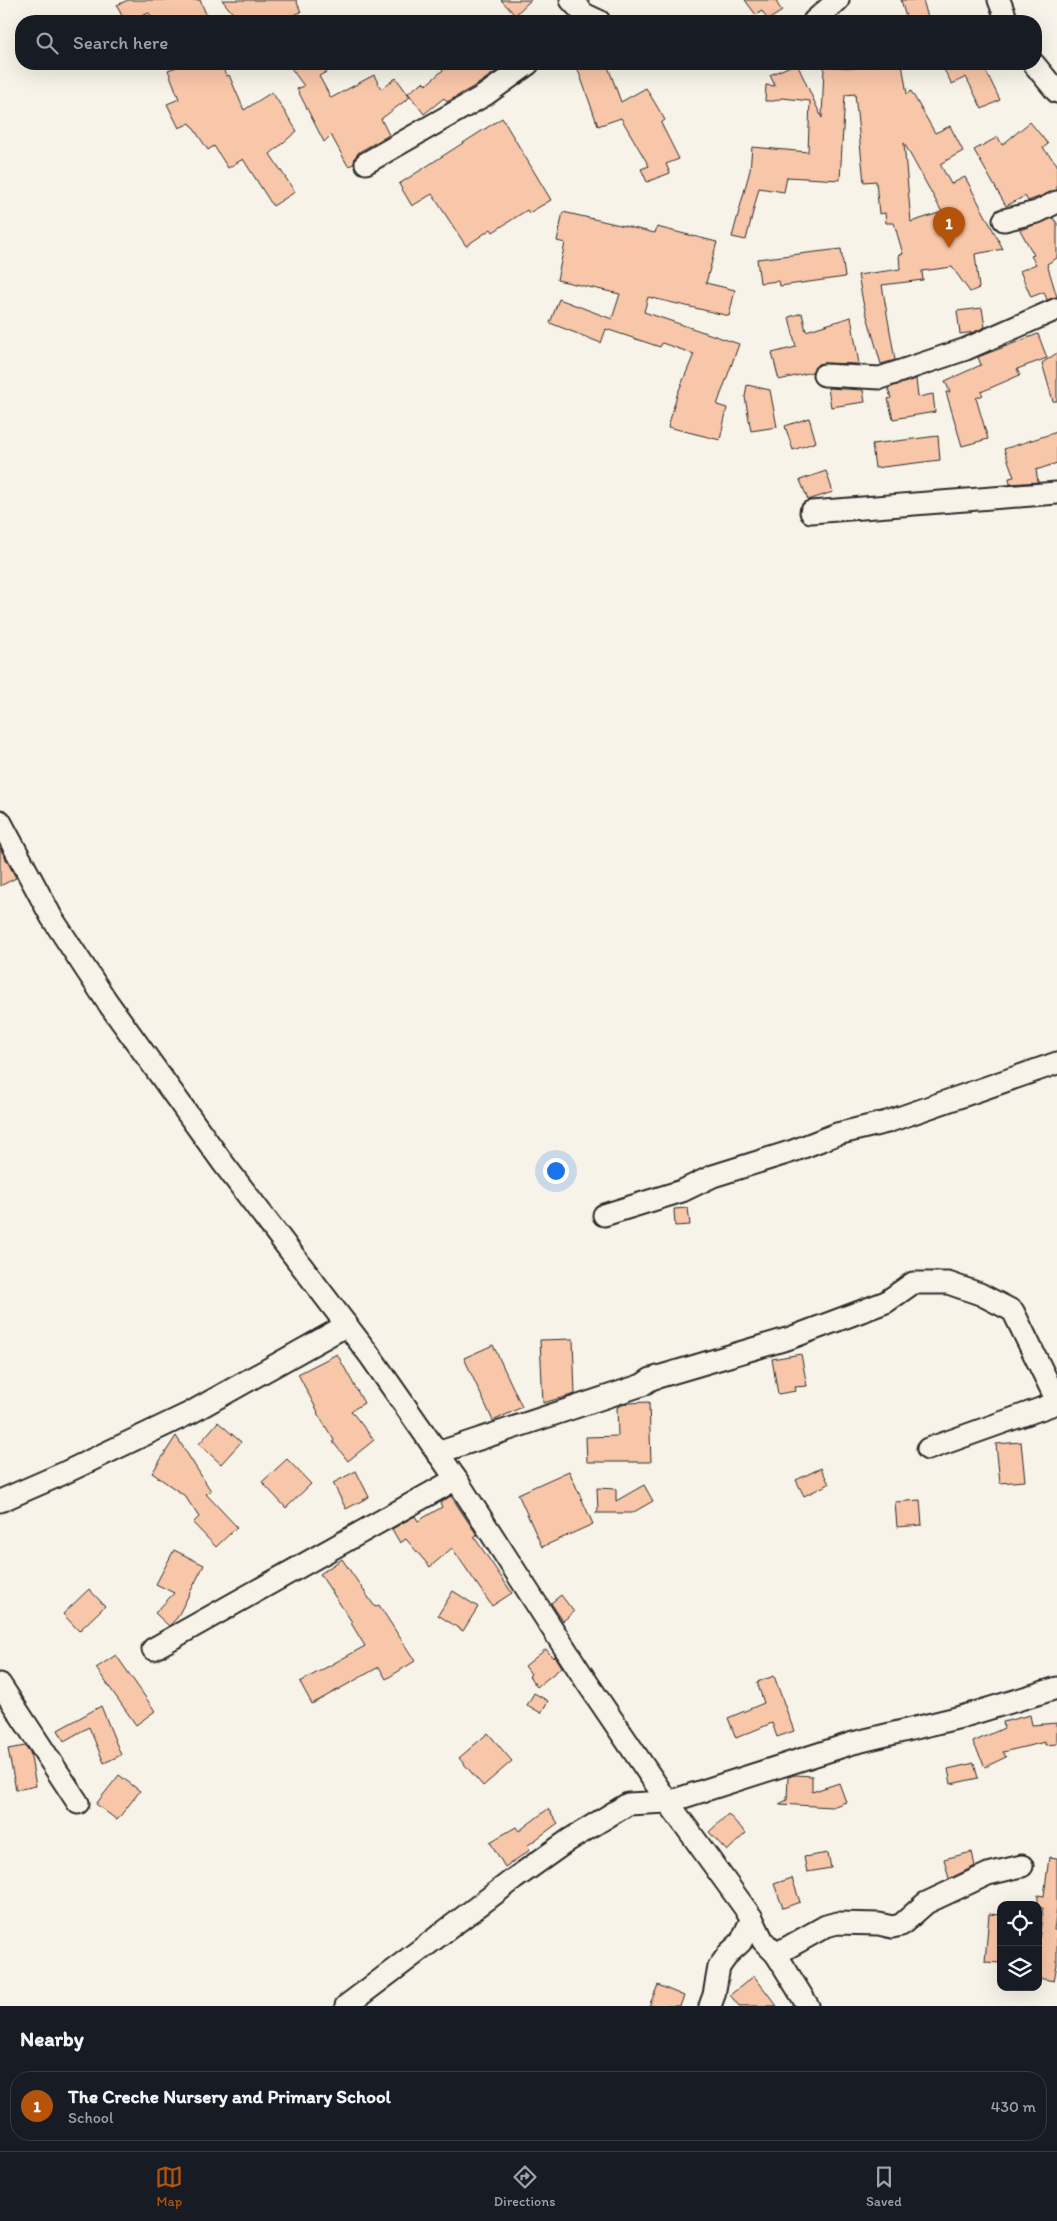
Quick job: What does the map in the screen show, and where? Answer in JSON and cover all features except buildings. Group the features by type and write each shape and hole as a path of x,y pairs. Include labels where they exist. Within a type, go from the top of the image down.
{"street":[{"path":"556,0 572,15"},
{"path":"571,0 586,15"},
{"path":"821,15 838,0"},
{"path":"999,0 1005,15"},
{"path":"366,163 484,95 519,70"},
{"path":"1039,70 1057,92"},
{"path":"1004,220 1037,212 1057,202"},
{"path":"824,375 880,378 966,349 1057,309"},
{"path":"811,512 1057,493"},
{"path":"0,821 52,918 106,1000 223,1163 347,1325 456,1479 586,1681 668,1802 752,1918 764,1941 776,1954 808,2006"},
{"path":"604,1215 682,1191 713,1176 793,1151 837,1134 887,1122 1057,1063"},
{"path":"437,1453 642,1385 651,1379 790,1338 886,1302 913,1283 948,1283 980,1294 1013,1311 1057,1402 928,1449"},
{"path":"0,1501 62,1474 190,1413 347,1325"},
{"path":"153,1649 456,1479"},
{"path":"0,1684 78,1803"},
{"path":"348,2006 514,1879 569,1840 628,1804 668,1802 853,1743 961,1717 1057,1688"},
{"path":"776,1954 826,1926 837,1924 879,1924 892,1927 901,1925 926,1903 988,1874 1022,1866"},
{"path":"710,2006 714,1996 719,1967 729,1953 741,1942 752,1918"}],"place":[{"name":"The Creche Nursery and Primary School","path":"949,248"}]}
